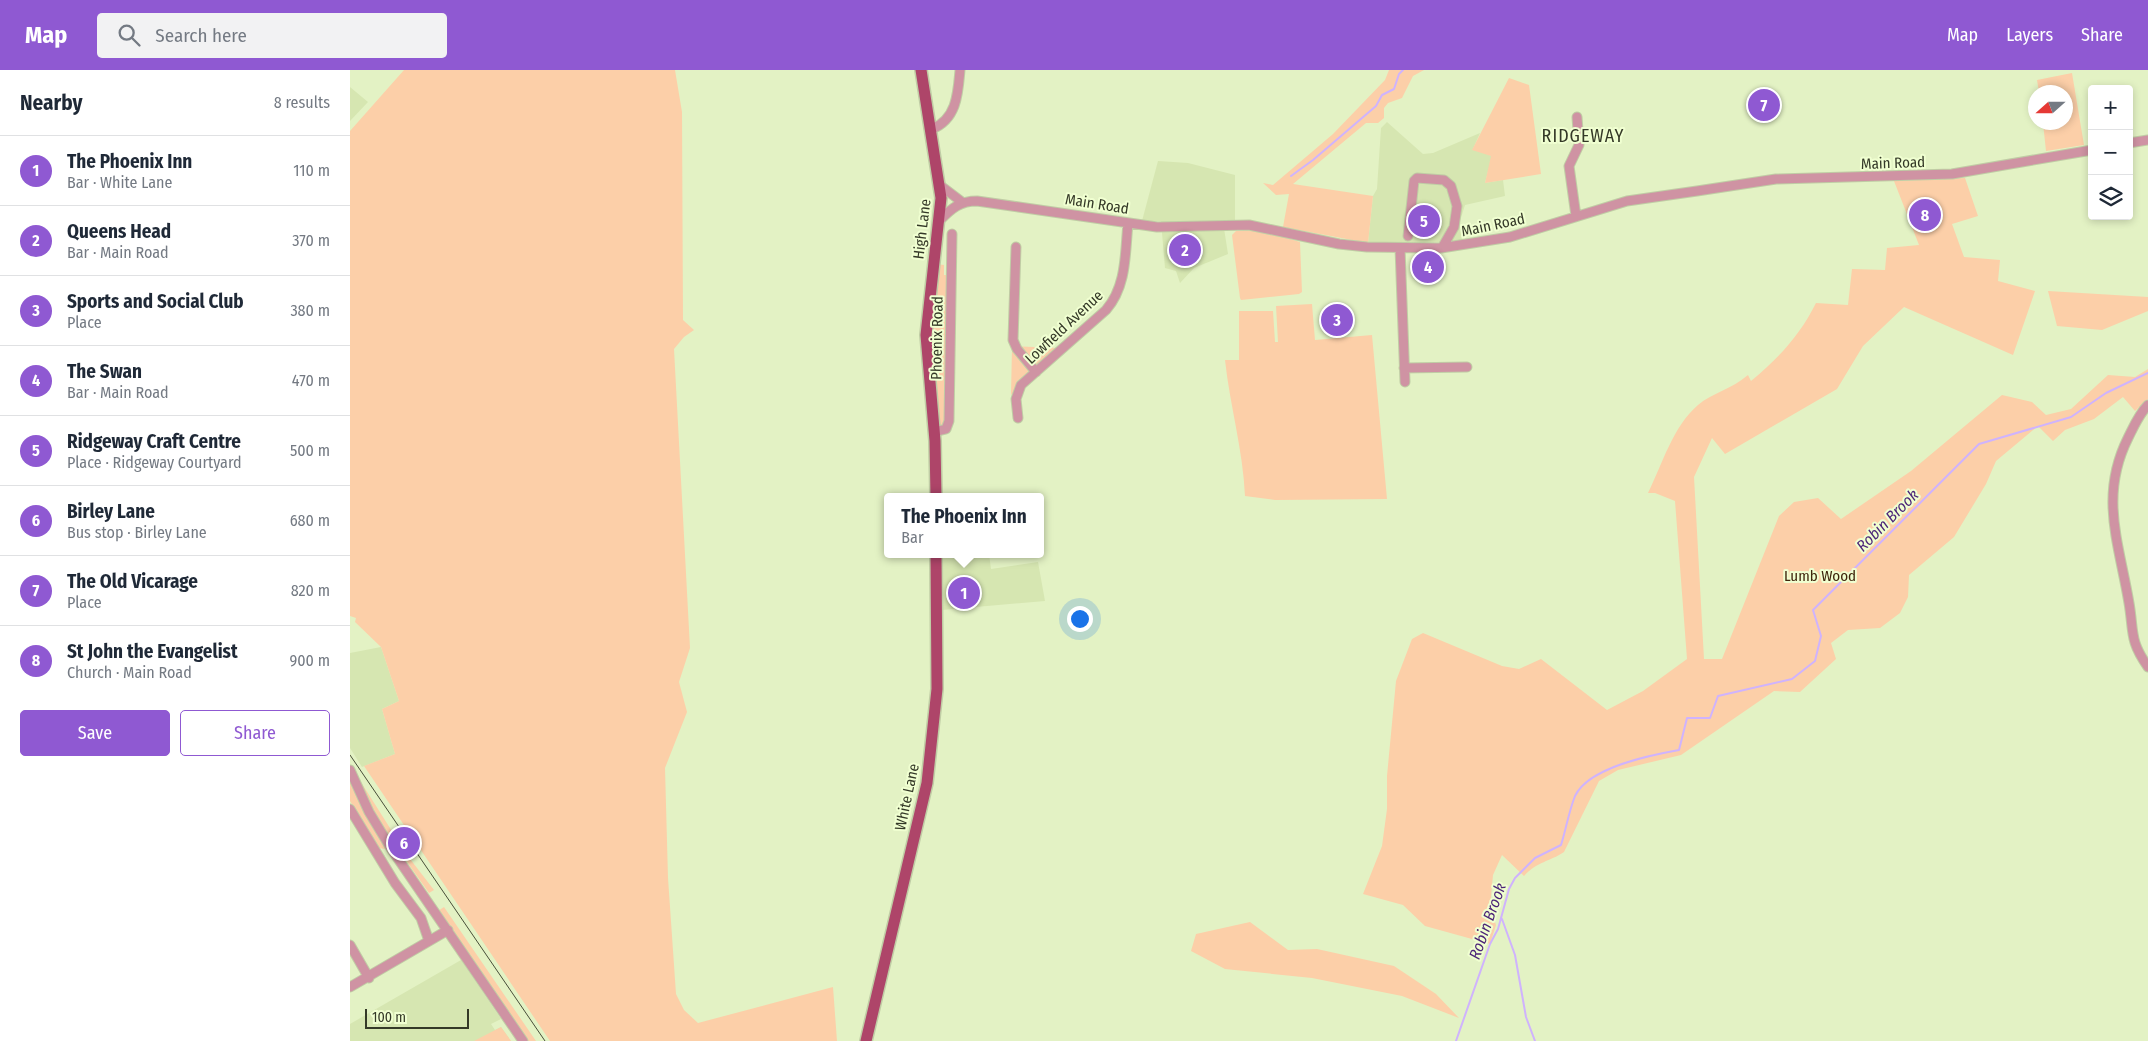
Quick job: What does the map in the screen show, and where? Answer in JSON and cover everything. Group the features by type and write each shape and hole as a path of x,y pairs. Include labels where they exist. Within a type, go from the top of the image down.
{"main road":[{"name":"High Lane","path":"921,70 941,186 940,220 930,280 926,335 934,432"},
{"path":"934,432 936,493"},
{"name":"White Lane","path":"866,1041 927,783 938,689 936,558"}],"street":[{"path":"932,129 944,122 955,104 960,70"},
{"path":"1576,117 1579,145 1569,166 1576,216"},
{"path":"2133,142 2148,140"},
{"name":"Main Road","path":"962,202 977,201 1128,223 1187,228 1249,225 1339,244 1400,248 1442,248 1510,237 1627,202 1776,179 1919,176 1966,172 2088,151"},
{"path":"1408,236 1410,194 1415,174 1444,180 1452,186 1457,206 1454,227 1442,248"},
{"path":"940,220 962,202 941,186"},
{"name":"Lowfield Avenue","path":"1018,418 1018,392 1026,380 1106,310 1117,296 1122,276 1128,223"},
{"name":"Phoenix Road","path":"934,432 946,429 949,421 952,234"},
{"path":"1016,247 1013,340 1017,349 1036,372"},
{"path":"1400,248 1404,382"},
{"path":"1404,368 1467,367"},
{"path":"2148,405 2141,412 2119,456 2112,512 2116,545 2129,602 2133,643 2148,667"},
{"path":"350,770 369,812 385,840 523,1041"},
{"path":"350,809 395,883 421,918 430,941"},
{"path":"350,987 369,978 448,930"},
{"path":"350,945 369,978"}],"shaded area":[{"path":"350,87 368,102 350,121"},
{"path":"1387,122 1423,154 1433,153 1480,133 1473,149 1492,156 1485,183 1503,180 1505,196 1465,205 1460,221 1462,242 1368,243 1373,196 1377,189 1381,128"},
{"path":"1158,161 1188,163 1235,175 1235,221 1223,222 1228,254 1194,268 1180,283 1176,271 1165,268 1161,221 1142,221"},
{"path":"941,558 990,558 991,569 1038,562 1045,601 942,610"},
{"path":"381,647 399,701 382,709 395,754 362,767 350,748 350,653"},
{"path":"461,960 501,1019 491,1024 495,1030 501,1027 511,1041 350,1041 350,1024"}],"green space":[{"path":"404,70 675,70 682,112 683,320 694,330 684,337 674,349 690,648 679,682 687,712 665,768 668,878 676,994 684,1010 698,1023 833,987 837,1041 550,1041 364,766 395,754 382,709 399,701 381,647 355,622 356,618 350,616 350,131"},
{"path":"1389,70 1424,70 1413,76 1402,98 1388,103 1384,108 1384,118 1378,123 1366,123 1293,184 1373,196 1368,243 1283,227 1289,194 1276,195 1263,183 1273,185 1333,134 1385,80"},
{"path":"2072,73 2084,145 2046,151 2044,130 2073,130 2073,85 2038,85 2037,80"},
{"path":"1509,78 1529,85 1541,174 1485,183 1491,156 1472,150"},
{"name":"Lumb Wood","path":"1965,178 1978,216 1952,224 1964,257 2000,260 1998,281 2035,291 2013,355 1904,307 1863,346 1837,389 1725,454 1712,438 1694,477 1704,659 1722,659 1779,516 1794,502 1818,498 1841,519 1911,471 2002,395 2032,402 2046,415 2071,409 2108,375 2135,377 2148,369 2148,399 2135,411 2123,397 2094,419 2065,430 2053,441 2038,426 1996,461 1986,484 1954,537 1909,575 1908,597 1900,613 1880,628 1848,630 1831,643 1836,659 1800,692 1774,691 1681,755 1618,770 1599,781 1564,852 1534,867 1524,876 1502,855 1493,875 1490,907 1496,925 1490,944 1425,926 1403,905 1363,894 1382,846 1387,809 1387,776 1396,681 1412,639 1423,633 1502,666 1519,669 1541,659 1607,710 1643,691 1687,659 1675,501 1655,493 1648,493 1675,435 1689,414 1698,405 1748,375 1751,381 1771,364 1796,336 1816,303 1848,305 1852,269 1885,270 1887,248 1919,245 1894,181"},
{"path":"1260,230 1300,242 1302,292 1299,294 1241,300 1232,235 1236,231"},
{"path":"936,264 944,265 944,275 947,275 946,421 944,427 937,427 932,348"},
{"path":"2048,291 2148,297 2148,311 2102,330 2057,326"},
{"path":"1312,304 1315,340 1372,335 1387,499 1275,500 1245,496 1242,462 1225,360 1239,360 1239,311 1273,311 1275,342 1278,342 1276,306"},
{"path":"1012,346 1057,348 1011,395"},
{"path":"350,779 386,849 378,848 350,801"},
{"path":"359,779 407,855 434,890 429,893 376,818"},
{"path":"444,907 536,1041 527,1041 438,911"},
{"path":"1250,922 1288,950 1317,949 1394,966 1436,994 1459,1018 1402,996 1312,978 1225,969 1191,951 1196,934"},
{"path":"501,1027 511,1041 474,1041"}],"waterway":[{"path":"1291,176 1313,160 1376,106 1382,95 1394,89 1399,74 1403,70"},
{"name":"Robin Brook","path":"1456,1041 1490,944 1498,929 1509,889 1515,878 1535,858 1561,845 1575,796 1582,786 1593,777 1622,764 1679,750 1687,718 1710,718 1718,696 1792,679 1815,661 1821,636 1813,610 1979,444 2071,417 2106,393 2148,373"},
{"path":"1502,919 1515,955 1526,1017 1535,1041"}],"tram line":[{"path":"350,755 545,1041"}],"place":[{"name":"The Old Vicarage","path":"1764,105"},
{"name":"St John the Evangelist","path":"1925,215"},
{"name":"Ridgeway Craft Centre","path":"1424,221"},
{"name":"Queens Head","path":"1185,250"},
{"name":"The Swan","path":"1428,267"},
{"name":"Sports and Social Club","path":"1337,320"},
{"name":"The Phoenix Inn","path":"964,593"},
{"name":"Birley Lane","path":"404,843"}],"district":[{"name":"RIDGEWAY","path":"1583,136"}]}
